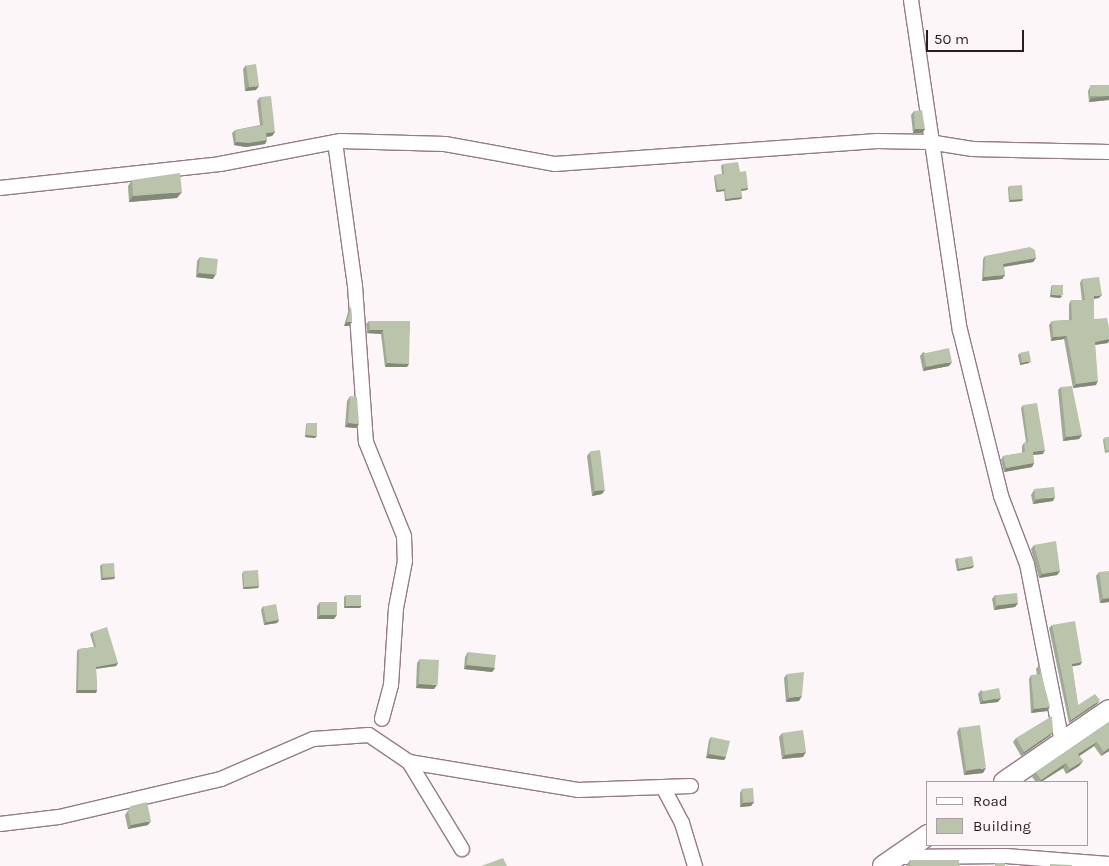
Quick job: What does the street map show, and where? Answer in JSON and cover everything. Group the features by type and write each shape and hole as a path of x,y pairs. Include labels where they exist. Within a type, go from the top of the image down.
{"main road":[{"path":"1005,781 1109,710"},
{"path":"889,862 926,836"}],"street":[{"path":"911,0 929,142 949,234 960,330 1001,496 1027,564 1062,742"},
{"path":"0,188 203,167 335,142 445,144 555,164 877,141 929,142 972,149 1109,152"},
{"path":"335,142 355,286 366,442 404,536 405,561 396,608 391,685 382,719"},
{"path":"0,824 59,817 221,779 313,739 369,734 409,762 462,850"},
{"path":"409,762 578,790 691,786"},
{"path":"662,787 682,823 695,866"},
{"path":"889,862 1006,856 1109,864"}],"building":[{"path":"256,64 259,86 249,87 246,65"},
{"path":"1090,85 1109,85 1109,96 1090,96"},
{"path":"271,96 275,132 266,133 267,140 249,143 236,142 235,130 263,125 260,97"},
{"path":"922,110 925,129 915,129 914,111"},
{"path":"738,162 740,172 746,171 748,188 741,189 742,197 726,199 725,189 718,190 715,175 724,174 723,164"},
{"path":"180,173 182,192 133,196 132,180"},
{"path":"1022,185 1023,199 1010,200 1009,186"},
{"path":"1030,247 1035,250 1036,258 1003,264 1005,275 984,277 985,256"},
{"path":"200,257 218,259 216,275 198,273"},
{"path":"1099,277 1102,295 1094,296 1094,319 1107,318 1109,339 1095,342 1098,381 1076,384 1067,336 1053,337 1052,321 1072,320 1071,300 1085,300 1082,279"},
{"path":"1052,285 1063,285 1063,295 1052,295"},
{"path":"351,307 352,322 347,322"},
{"path":"369,321 410,321 409,364 387,363 383,330 370,330"},
{"path":"949,348 952,362 926,367 924,353"},
{"path":"1029,351 1031,361 1022,363 1020,353"},
{"path":"1072,386 1082,435 1066,437 1061,387"},
{"path":"350,396 357,397 359,424 348,423"},
{"path":"1037,403 1045,450 1033,452 1034,463 1006,468 1003,456 1025,452 1024,443 1028,442 1023,405"},
{"path":"307,423 317,423 317,436 306,435"},
{"path":"1109,437 1109,450 1106,451 1104,438"},
{"path":"600,450 605,490 595,491 590,451"},
{"path":"1054,487 1055,497 1035,499 1034,489"},
{"path":"1056,541 1060,571 1042,574 1034,545"},
{"path":"972,556 974,566 959,569 957,559"},
{"path":"114,563 115,577 103,578 102,564"},
{"path":"258,570 259,586 244,587 243,571"},
{"path":"1109,571 1109,598 1103,599 1099,572"},
{"path":"1017,593 1018,603 996,605 995,595"},
{"path":"346,595 361,595 361,606 346,606"},
{"path":"320,602 337,602 337,615 320,615"},
{"path":"276,604 279,620 266,622 263,606"},
{"path":"1075,621 1082,662 1072,664 1078,705 1095,694 1100,700 1071,720 1052,625"},
{"path":"107,627 118,663 96,667 97,690 78,690 79,649 96,647 92,632"},
{"path":"468,652 496,655 494,668 467,665"},
{"path":"420,659 439,660 438,685 419,684"},
{"path":"1039,665 1050,707 1034,709 1031,675 1040,674"},
{"path":"804,672 802,696 789,698 787,674"},
{"path":"999,688 1001,698 983,701 981,691"},
{"path":"1052,716 1053,732 1024,752 1016,738"},
{"path":"1109,722 1109,748 1104,752 1097,742 1078,754 1083,761 1070,769 1066,763 1041,780 1036,772"},
{"path":"980,725 986,768 966,770 960,728"},
{"path":"803,730 806,752 785,755 782,733"},
{"path":"711,737 730,741 726,757 709,754"},
{"path":"753,788 754,802 743,803 742,789"},
{"path":"147,802 151,821 131,825 128,811 131,806"},
{"path":"503,858 507,866 481,866"},
{"path":"910,860 959,860 959,866 910,866"},
{"path":"995,863 1005,863 1005,866 995,866"},
{"path":"1050,864 1072,865 1072,866 1050,866"}]}
